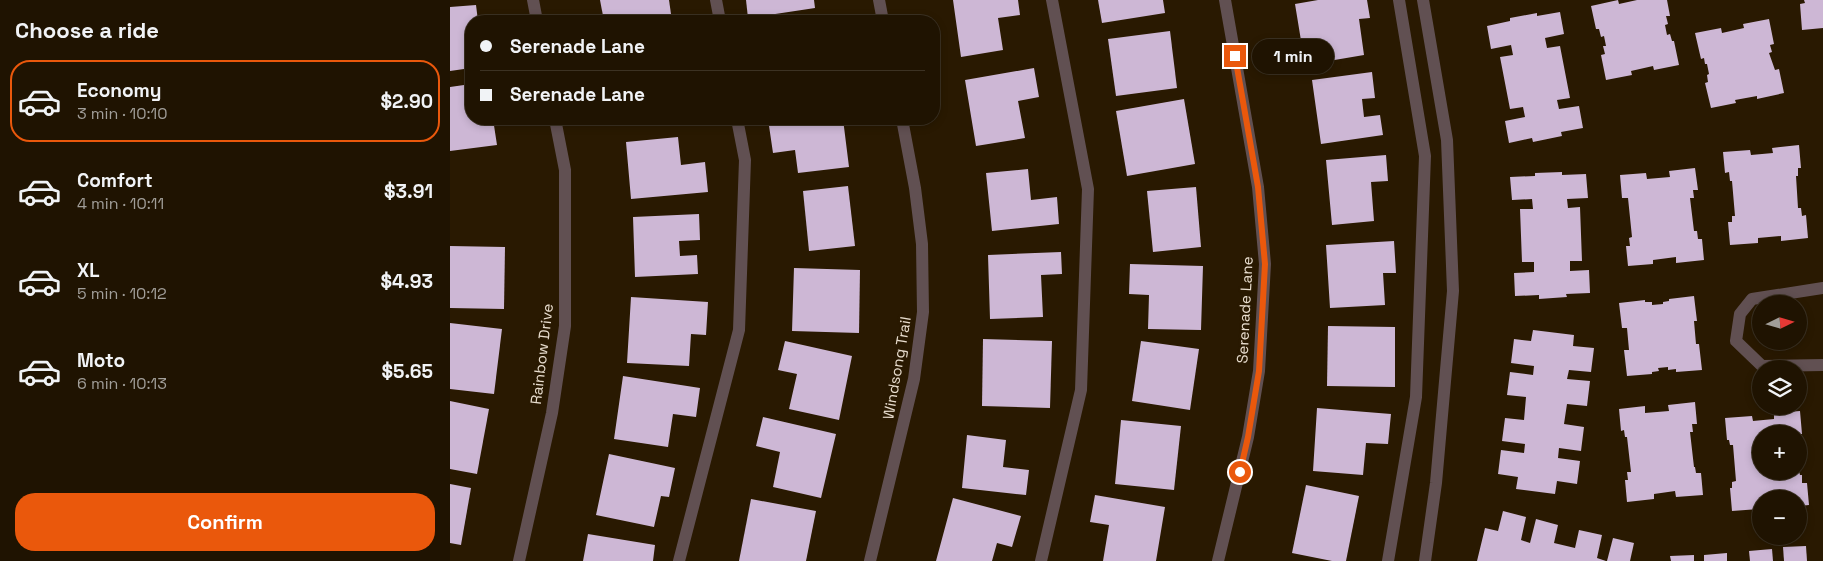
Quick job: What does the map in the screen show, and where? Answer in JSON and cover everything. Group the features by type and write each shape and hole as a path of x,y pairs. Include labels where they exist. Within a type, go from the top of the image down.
{"street":[{"path":"533,0 536,15"},
{"path":"716,0 719,15"},
{"path":"879,0 882,15"},
{"path":"1041,561 1080,390 1088,189 1052,0"},
{"name":"Serenade Lane","path":"1218,561 1248,437 1259,371 1265,264 1258,187 1225,0"},
{"path":"1388,561 1416,397 1425,156 1399,0"},
{"path":"1423,0 1447,140 1453,290 1436,484 1425,561"},
{"name":"Rainbow Drive","path":"519,561 552,413 565,326 565,170 556,125"},
{"path":"679,561 739,330 745,160 738,125"},
{"name":"Windsong Trail","path":"870,561 914,379 923,312 922,244 903,125"},
{"path":"1823,288 1752,299 1740,314 1736,341 1762,366 1823,365"}],"building":[{"path":"600,0 669,0 671,15 603,15"},
{"path":"746,0 814,0 815,8 768,15 748,15"},
{"path":"953,0 1018,0 1020,15 998,18 1003,50 961,57"},
{"path":"1098,0 1163,0 1165,13 1102,23"},
{"path":"1318,0 1367,0 1370,18 1359,19 1364,55 1305,65 1295,4"},
{"path":"1618,0 1619,4 1637,0 1667,0 1670,16 1666,16 1668,24 1665,25 1667,35 1670,34 1672,41 1674,41 1679,65 1654,70 1653,66 1631,71 1632,75 1606,80 1601,55 1605,54 1603,46 1606,46 1604,36 1601,37 1599,29 1596,29 1591,6"},
{"path":"1804,0 1823,0 1823,28 1802,30 1800,4 1805,3"},
{"path":"476,5 477,15 465,15 465,69 450,71 450,7"},
{"path":"1560,12 1564,34 1545,38 1547,48 1560,46 1570,98 1557,100 1559,109 1579,106 1583,128 1561,132 1562,136 1533,142 1532,138 1509,143 1505,121 1525,117 1523,107 1510,109 1500,57 1513,55 1511,45 1491,49 1487,26 1510,21 1510,18 1537,13 1537,16"},
{"path":"1769,19 1774,44 1770,45 1772,52 1769,53 1775,70 1779,69 1784,93 1757,99 1757,96 1735,100 1736,103 1711,108 1705,83 1708,82 1707,75 1709,74 1707,64 1705,64 1704,58 1701,59 1695,33 1721,28 1722,33 1744,28 1743,24"},
{"path":"1170,31 1177,88 1116,96 1108,39"},
{"path":"1034,68 1039,97 1018,101 1025,138 976,146 965,80"},
{"path":"1372,72 1375,98 1362,99 1364,117 1380,115 1383,135 1321,144 1312,80"},
{"path":"465,85 465,125 494,125 497,145 450,151 450,87"},
{"path":"1184,99 1195,164 1127,176 1116,111"},
{"path":"769,125 844,125 849,167 798,173 795,150 773,153"},
{"path":"678,137 681,165 705,162 708,192 631,199 626,142"},
{"path":"1799,145 1801,168 1798,168 1798,176 1796,176 1798,208 1801,208 1802,216 1806,215 1808,238 1781,241 1781,236 1758,238 1758,243 1730,245 1728,222 1732,222 1732,216 1735,216 1732,181 1730,181 1729,172 1725,173 1723,152 1750,150 1751,155 1773,153 1772,148"},
{"path":"1386,155 1388,181 1371,182 1374,221 1332,225 1326,160"},
{"path":"1695,168 1698,190 1693,190 1694,198 1690,198 1694,231 1697,231 1698,239 1702,239 1704,260 1676,263 1676,257 1653,260 1653,264 1628,266 1626,246 1630,246 1629,238 1632,237 1628,198 1622,198 1620,175 1646,173 1647,179 1670,177 1669,171"},
{"path":"1028,169 1031,200 1057,197 1059,224 992,231 986,173"},
{"path":"1562,172 1562,175 1586,174 1588,198 1567,199 1568,208 1580,207 1582,261 1570,261 1570,271 1589,270 1590,293 1566,294 1567,297 1539,299 1539,295 1515,296 1514,273 1534,272 1534,262 1522,262 1520,209 1533,209 1532,199 1512,200 1510,177 1535,176 1535,173"},
{"path":"848,186 855,246 809,251 803,191"},
{"path":"1196,187 1201,247 1153,252 1147,191"},
{"path":"699,214 700,240 679,241 680,256 697,255 698,274 635,277 633,217"},
{"path":"1394,241 1396,273 1383,273 1385,305 1330,308 1326,245"},
{"path":"450,246 505,247 504,309 450,308"},
{"path":"1061,252 1062,274 1041,275 1043,317 990,319 988,255"},
{"path":"1130,264 1203,266 1201,330 1148,329 1149,295 1129,294"},
{"path":"794,268 860,270 859,333 792,331"},
{"path":"1694,296 1697,321 1694,321 1696,344 1699,344 1702,370 1676,372 1676,369 1668,370 1668,367 1658,368 1659,371 1652,372 1652,374 1627,376 1624,350 1629,350 1627,328 1622,328 1619,303 1645,300 1645,302 1652,302 1652,305 1663,304 1663,302 1669,301 1669,299"},
{"path":"631,297 708,302 706,335 691,334 689,366 627,363"},
{"path":"450,323 502,329 494,394 450,389"},
{"path":"1328,326 1395,327 1395,387 1327,386"},
{"path":"1533,330 1574,335 1573,346 1594,348 1591,372 1569,370 1567,379 1590,381 1587,406 1567,404 1564,424 1584,427 1581,451 1559,448 1558,458 1580,461 1577,484 1557,481 1555,494 1516,489 1518,477 1498,474 1501,450 1524,453 1525,444 1502,441 1505,418 1524,420 1526,397 1507,395 1510,372 1533,375 1534,366 1511,363 1514,339 1531,341"},
{"path":"983,339 1052,341 1050,408 982,406"},
{"path":"785,341 852,356 839,420 789,409 797,374 778,370"},
{"path":"1141,341 1199,349 1190,410 1132,401"},
{"path":"623,376 700,388 696,417 673,414 668,447 614,439"},
{"path":"450,401 489,409 477,474 450,469"},
{"path":"1695,402 1697,424 1692,424 1693,432 1690,432 1694,467 1696,473 1701,473 1703,495 1676,497 1675,491 1654,494 1654,499 1627,502 1625,480 1628,480 1627,472 1631,472 1627,437 1625,437 1624,430 1621,431 1619,409 1645,406 1645,413 1669,411 1668,405"},
{"path":"1317,408 1391,414 1388,444 1366,443 1363,475 1313,471"},
{"path":"1774,415 1800,415 1801,425 1752,425 1752,480 1802,480 1802,483 1807,483 1809,505 1807,505 1807,490 1752,490 1752,510 1732,511 1730,488 1732,488 1732,482 1736,481 1733,445 1730,445 1729,440 1727,440 1725,418 1752,416 1753,421 1774,419"},
{"path":"763,417 836,434 821,498 773,487 780,452 756,446"},
{"path":"1121,420 1181,426 1174,490 1115,484"},
{"path":"967,435 1006,440 1003,467 1029,470 1026,495 962,488"},
{"path":"609,454 675,468 669,497 661,496 654,527 596,515"},
{"path":"450,484 471,488 461,545 450,543"},
{"path":"1306,485 1359,496 1346,561 1332,561 1292,553"},
{"path":"1095,495 1165,507 1156,561 1103,561 1109,525 1090,522"},
{"path":"953,498 1021,516 1012,547 997,543 992,561 936,561"},
{"path":"751,499 816,511 806,561 739,561"},
{"path":"1503,511 1526,517 1521,540 1530,543 1536,519 1558,525 1554,543 1575,548 1579,530 1602,535 1597,558 1606,561 1477,561 1485,528 1498,531"},
{"path":"588,534 655,545 653,561 583,561"},
{"path":"1613,538 1634,543 1630,561 1607,561"},
{"path":"1806,546 1807,561 1784,561 1783,547"},
{"path":"1772,549 1773,561 1750,561 1749,551"},
{"path":"1727,553 1727,561 1704,561 1704,555"},
{"path":"1694,555 1694,561 1671,561 1670,556"}],"route":[{"path":"1235,56 1258,187 1265,264 1259,371 1240,472"}]}
